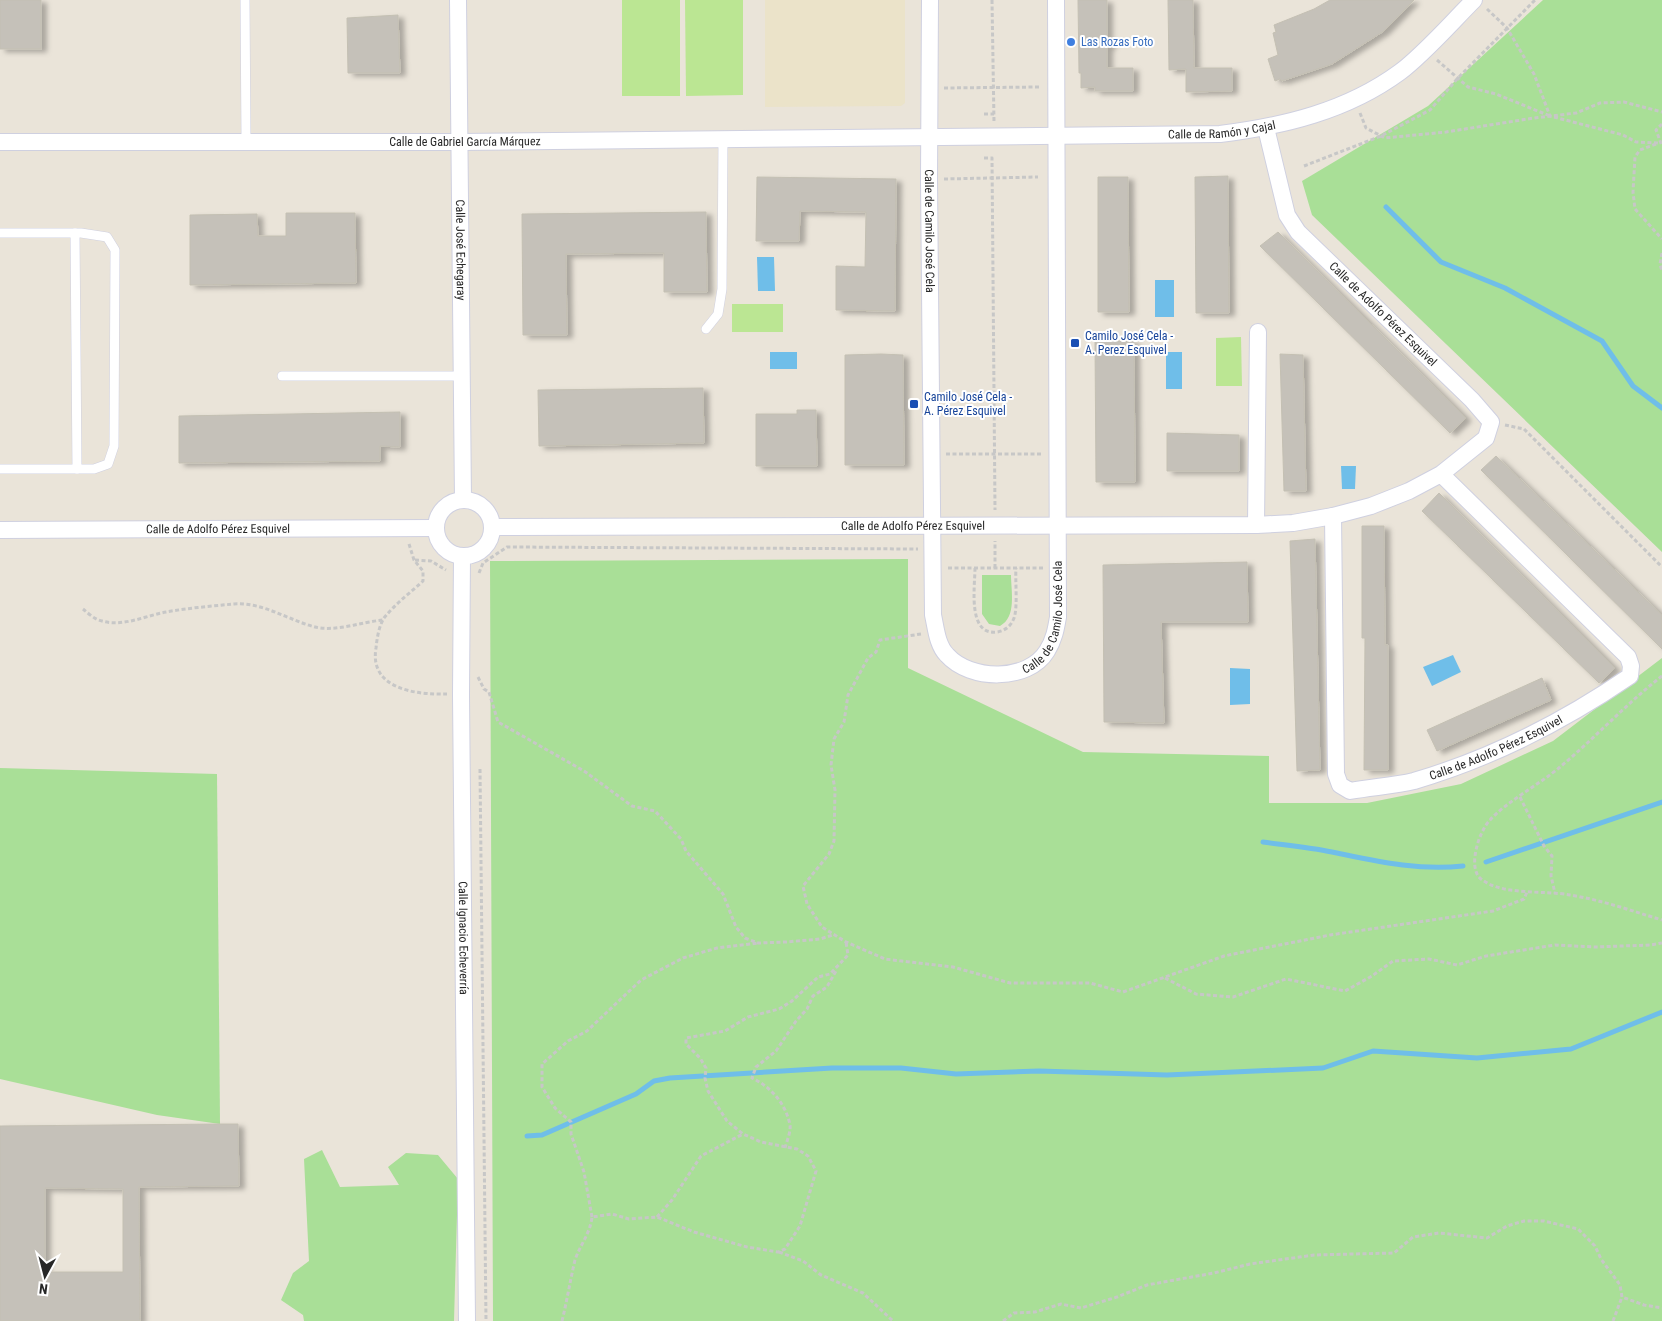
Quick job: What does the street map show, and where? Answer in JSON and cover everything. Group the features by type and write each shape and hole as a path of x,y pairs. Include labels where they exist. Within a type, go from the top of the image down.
{"street":[{"name":"Calle José Echegaray","path":"458,0 460,376 463,500"},
{"name":"Calle de Camilo José Cela","path":"930,0 929,179 933,615 936,631 947,655 962,666 984,674 1005,675 1025,669 1047,652 1058,618 1058,135 1056,0"},
{"name":"Calle de Ramón y Cajal","path":"930,136 1220,134 1266,128 1293,122 1354,99 1400,72 1478,3"},
{"name":"Calle de Adolfo Pérez Esquivel","path":"492,527 995,526 1058,524 1256,525 1293,523 1334,516 1371,506 1409,491 1441,474 1486,438 1491,422 1472,400 1298,232 1287,215 1266,128"},
{"name":"Calle de Gabriel García Márquez","path":"0,142 460,142 930,136"},
{"path":"1256,525 1258,332"},
{"name":"Calle de Adolfo Pérez Esquivel","path":"1334,516 1336,774 1340,785 1350,791 1413,781 1492,753 1542,731 1589,704 1630,676 1631,666 1628,657 1441,474"},
{"path":"463,500 480,505 489,515 492,527 490,538 483,548 471,555 462,556 446,549 440,543 436,528 438,517 443,509 454,501 463,500"},
{"name":"Calle de Adolfo Pérez Esquivel","path":"0,530 436,528"},
{"name":"Calle Ignacio Echeverría","path":"462,556 461,694 467,1321"}],"lane":[{"path":"246,0 246,142"},
{"path":"706,329 718,314 722,290 723,138"},
{"path":"0,233 75,233 107,237 115,250 114,446 108,464 94,468 77,469 0,469"},
{"path":"75,233 77,469"},
{"path":"282,376 460,376"}],"path":[{"path":"984,114 994,114 992,88 992,0"},
{"path":"1304,166 1381,136 1430,110 1458,78 1536,0"},
{"path":"1478,3 1507,28 1534,74 1550,116"},
{"path":"1424,49 1468,87 1496,94 1550,116 1623,135 1636,142 1661,144"},
{"path":"930,88 992,88"},
{"path":"1354,99 1366,128 1385,138 1446,132 1576,113 1600,103 1624,102 1662,112"},
{"path":"1661,144 1656,130 1662,124"},
{"path":"1661,144 1640,150 1635,157 1633,192 1636,209 1662,239"},
{"path":"984,158 992,158 996,454 994,568"},
{"path":"929,179 1038,177"},
{"path":"1662,252 1660,264 1662,270"},
{"path":"1524,429 1662,567"},
{"path":"931,454 1058,454"},
{"path":"405,528 414,560 423,571 423,581 383,620 377,637 374,659 379,672 392,684 409,693 461,694"},
{"path":"479,576 483,563 507,547 913,548 932,561 975,568 1057,568"},
{"path":"975,568 976,621 983,628 992,632 1006,628 1015,617 1016,568"},
{"path":"83,609 102,621 116,622 131,622 149,615 180,610 236,604 273,611 316,627 328,628 383,620"},
{"path":"936,631 880,640 876,652 868,658 848,695 844,722 834,739 831,765 835,790 834,841 829,854 803,886 807,904 814,917 822,927 846,942 885,959 953,967 1010,983 1090,984 1123,992 1224,956 1330,934 1493,911 1524,899 1527,892"},
{"path":"478,668 478,687"},
{"path":"1662,676 1635,697 1560,767 1489,820 1475,852 1475,869 1480,878 1487,882 1527,892 1555,894 1602,902 1662,920"},
{"path":"478,677 484,688 489,692 498,722 584,771 632,806 655,811 681,839 686,851 723,894 736,927 745,938 758,943"},
{"path":"480,766 486,1321"},
{"path":"1520,797 1544,846 1552,856 1550,876 1555,894"},
{"path":"562,1321 566,1293 576,1258 590,1230 592,1217 584,1172 571,1134 571,1122 555,1108 542,1086 542,1064 568,1041 587,1031 641,980 696,954 717,948 758,943 820,939 833,934"},
{"path":"778,1252 786,1249 800,1226 816,1171 808,1156 797,1149 761,1142 743,1134 727,1121 713,1102 705,1078 706,1068 700,1058 686,1044 686,1038 725,1032 748,1017 779,1010 792,1001 818,977 830,974 838,967 848,955 846,942"},
{"path":"1164,977 1196,994 1233,997 1286,979 1345,991 1372,976 1393,960 1429,959 1458,964 1486,956 1555,945 1604,946 1662,943"},
{"path":"785,1148 791,1126 785,1110 773,1092 764,1084 752,1078 756,1067 776,1051 796,1021 808,1009 813,996 827,987 838,967"},
{"path":"657,1217 672,1200 701,1156 743,1134"},
{"path":"592,1217 612,1214 629,1219 657,1217 694,1232 747,1248 778,1252 802,1261 821,1275 863,1293 893,1321"},
{"path":"1003,1321 1014,1313 1035,1312 1061,1304 1081,1308 1147,1285 1214,1273 1250,1264 1314,1255 1394,1253 1412,1238 1439,1233 1487,1238 1506,1226 1524,1221 1544,1221 1578,1229 1595,1246 1601,1260 1620,1284 1622,1297 1613,1321"},
{"path":"1622,1297 1644,1306 1662,1308"}],"shaded area":[{"path":"765,0 905,0 905,103 901,106 765,107"}],"green space":[{"path":"622,0 680,0 680,96 622,96"},
{"path":"685,0 743,0 743,95 686,96"},
{"path":"1543,0 1662,0 1662,552 1312,215 1302,181 1428,106"},
{"path":"732,304 783,304 783,332 732,332"},
{"path":"1241,337 1242,386 1216,386 1216,338"},
{"path":"908,559 908,668 1083,752 1269,756 1269,803 1367,803 1461,784 1553,741 1662,658 1662,1321 493,1321 490,561"},
{"path":"982,575 1011,575 1011,610 1005,622 1000,626 989,624 982,614"},
{"path":"0,768 217,774 220,1124 157,1115 0,1079"},
{"path":"322,1150 340,1187 399,1185 388,1167 406,1153 438,1155 458,1179 454,1321 304,1321 303,1315 281,1300 293,1273 309,1261 304,1159"}],"water":[{"path":"757,257 774,257 775,291 758,291"},
{"path":"1155,280 1174,280 1174,317 1155,317"},
{"path":"770,352 797,352 797,369 770,369"},
{"path":"1166,352 1182,352 1182,389 1166,389"},
{"path":"1341,466 1356,466 1355,489 1342,489"},
{"path":"1453,655 1461,672 1432,686 1423,667"},
{"path":"1230,668 1250,669 1250,704 1230,705"}],"building":[{"path":"0,0 41,0 41,49 0,49"},
{"path":"1078,0 1107,0 1107,40 1111,43 1107,49 1107,68 1133,68 1133,91 1095,91 1095,87 1081,88"},
{"path":"1168,0 1193,0 1194,68 1232,68 1232,91 1186,92 1186,69 1169,70"},
{"path":"1330,0 1414,0 1384,31 1332,64 1282,81 1280,79 1275,81 1268,59 1278,55 1273,33 1276,32 1274,25 1314,9"},
{"path":"398,15 400,73 348,73 347,18"},
{"path":"1228,176 1229,313 1196,313 1195,177"},
{"path":"757,177 896,179 895,311 836,310 836,266 865,267 866,212 800,211 799,241 756,241"},
{"path":"1098,177 1128,177 1129,312 1098,312"},
{"path":"706,212 707,292 664,292 664,253 566,254 567,335 523,335 522,214"},
{"path":"286,213 355,213 356,283 190,285 190,215 257,214 258,236 286,236"},
{"path":"1278,232 1466,418 1450,433 1260,246"},
{"path":"1095,341 1134,341 1135,482 1096,482"},
{"path":"1280,354 1303,355 1306,491 1284,491"},
{"path":"845,355 903,355 904,465 845,465"},
{"path":"703,388 704,443 539,446 538,390"},
{"path":"797,410 816,410 817,466 756,466 756,414 797,414"},
{"path":"400,412 400,447 380,446 380,461 179,463 179,416"},
{"path":"1167,433 1239,435 1239,471 1167,471"},
{"path":"1496,456 1662,615 1662,649 1481,470"},
{"path":"1439,493 1615,668 1599,683 1422,511"},
{"path":"1362,526 1384,526 1385,645 1388,645 1388,770 1364,770 1365,638 1362,638"},
{"path":"1315,539 1320,770 1297,771 1290,541"},
{"path":"1247,562 1248,622 1161,622 1164,723 1104,722 1103,565"},
{"path":"1542,678 1551,700 1437,751 1427,730"},
{"path":"238,1124 239,1186 139,1187 140,1321 0,1321 0,1126","holes":["45,1188 123,1189 123,1272 45,1272"]}],"waterway":[{"path":"1386,207 1441,262 1505,288 1602,341 1633,386 1662,408"},
{"path":"1486,862 1662,802"},
{"path":"1263,842 1413,866 1463,866"},
{"path":"527,1136 542,1135 636,1094 654,1081 670,1078 832,1068 901,1068 956,1074 1039,1071 1167,1075 1323,1068 1373,1051 1477,1058 1571,1049 1662,1012"}],"place":[{"name":"Las Rozas Foto","path":"1071,42"},
{"name":"Camilo José Cela - A. Perez Esquivel","path":"1075,343"},
{"name":"Camilo José Cela - A. Pérez Esquivel","path":"914,404"}]}
